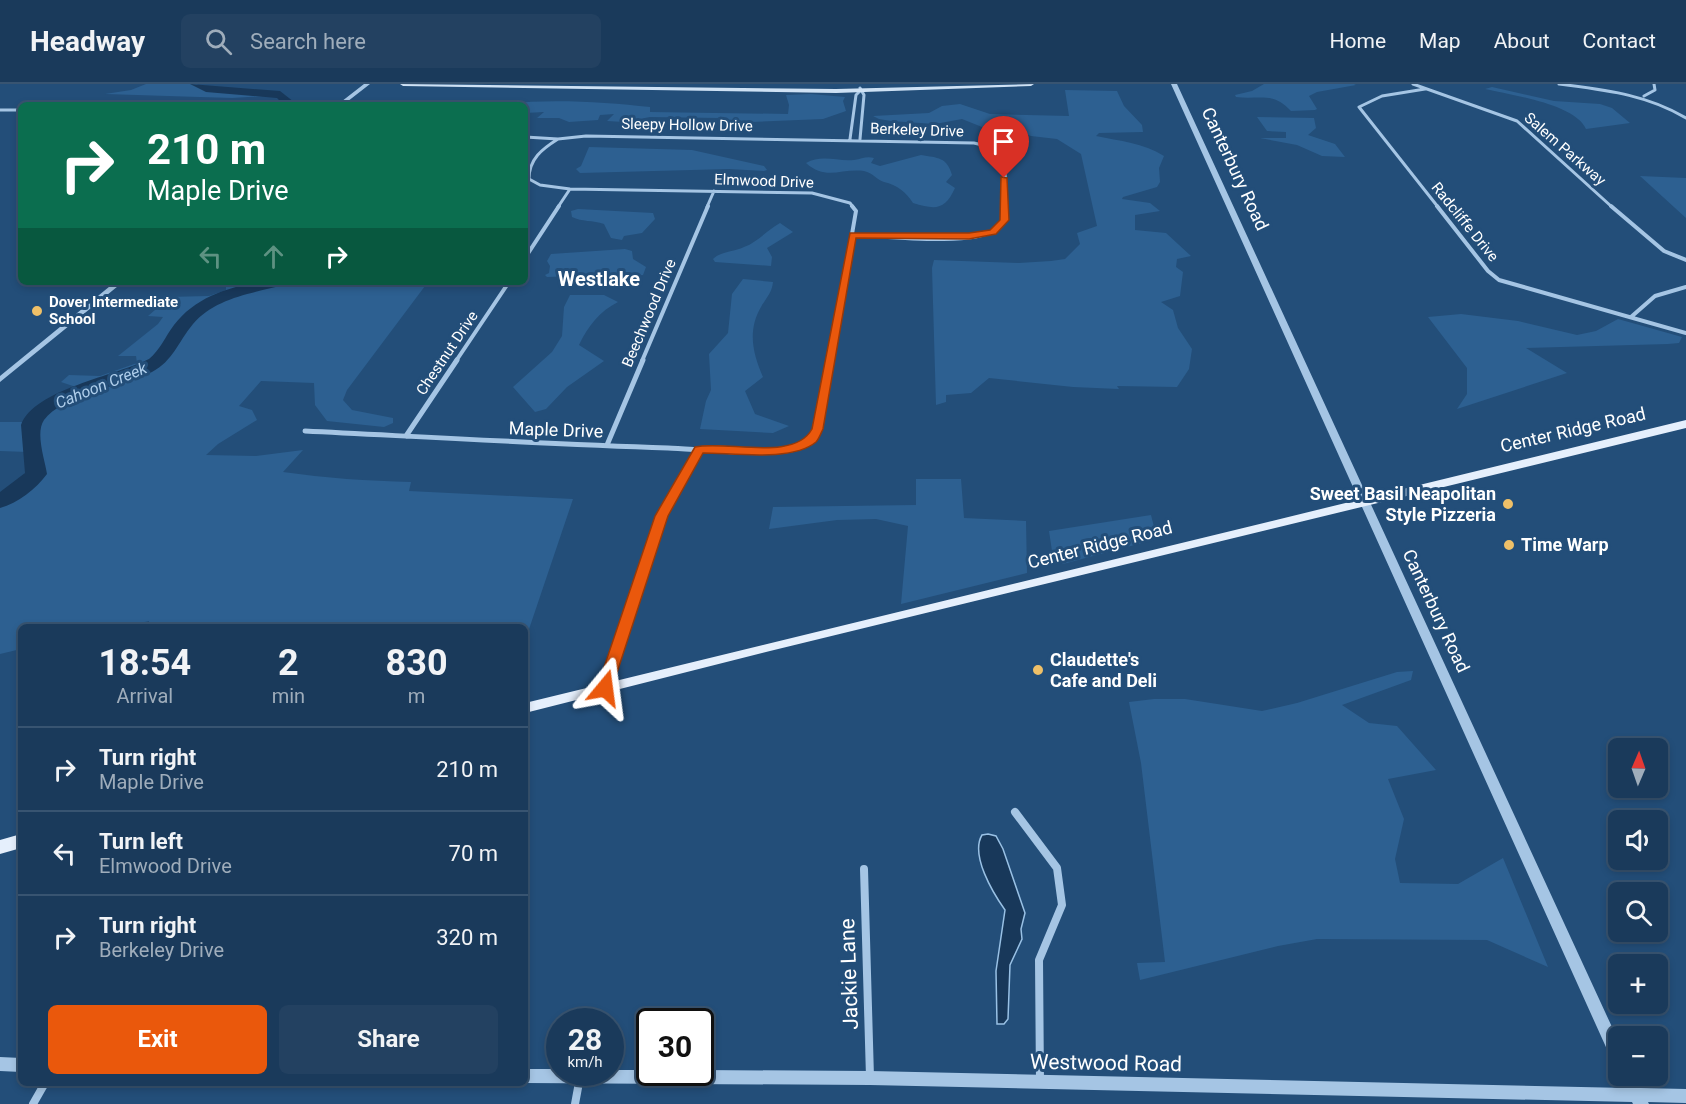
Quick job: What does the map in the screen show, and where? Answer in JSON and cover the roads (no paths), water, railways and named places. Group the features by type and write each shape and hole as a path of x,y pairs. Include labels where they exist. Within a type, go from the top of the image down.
{"main road":[{"path":"403,84 793,88"},
{"path":"515,84 860,90 1031,84"},
{"path":"860,90 981,84"},
{"name":"Center Ridge Road","path":"528,707 1363,501 1686,424"},
{"path":"0,847 18,842"}],"street":[{"path":"344,102 367,84"},
{"name":"Canterbury Road","path":"1174,84 1322,402 1363,501 1608,1034"},
{"name":"Salem Parkway","path":"1413,84 1518,121 1646,237 1664,250 1686,260"},
{"path":"1559,84 1644,96 1668,105 1686,118"},
{"path":"1644,96 1655,90 1654,84"},
{"name":"Radcliffe Drive","path":"1425,89 1378,98 1365,102 1359,107 1488,271 1499,280 1686,333"},
{"name":"Berkeley Drive","path":"853,235 969,236 993,232 1005,220 1006,213 1002,161 998,152 993,149 948,141 860,140 850,139 856,95 860,90 864,95 860,140"},
{"path":"0,110 18,110"},
{"name":"Sleepy Hollow Drive","path":"528,137 850,139"},
{"path":"528,253 570,189 540,185 529,179 528,168 541,148 558,139"},
{"name":"Elmwood Drive","path":"570,189 812,193 850,203 856,211 853,235 817,429 812,439 806,444"},
{"name":"Beechwood Drive","path":"607,445 714,191"},
{"path":"0,380 115,285"},
{"name":"Chestnut Drive","path":"406,436 507,285"},
{"path":"1631,317 1647,300 1664,291 1686,287"},
{"name":"Maple Drive","path":"305,431 699,449 786,450 806,444"},
{"path":"605,688 662,516 699,449"},
{"path":"1015,812 1057,868 1062,905 1040,960 1040,1083"},
{"name":"Jackie Lane","path":"864,868 870,1078"},
{"path":"0,1064 18,1065"},
{"name":"Westwood Road","path":"528,1076 546,1076"},
{"name":"Westwood Road","path":"624,1077 870,1078 1639,1099 1686,1096"},
{"path":"33,1104 43,1086"},
{"path":"575,1104 578,1086"}],"waterway":[{"name":"Cahoon Creek","path":"196,84 206,88 280,95 288,102"},
{"name":"Cahoon Creek","path":"0,501 24,486 36,474 31,425 42,410 55,402 155,363 166,352 188,318 199,309 223,296 265,285"}],"place":[{"name":"Dover Intermediate School","path":"37,311"},
{"name":"Sweet Basil Neapolitan Style Pizzeria","path":"1508,504"},
{"name":"Time Warp","path":"1509,545"},
{"name":"Claudette's Cafe and Deli","path":"1038,670"}],"district":[{"name":"Westlake","path":"599,279"}]}
